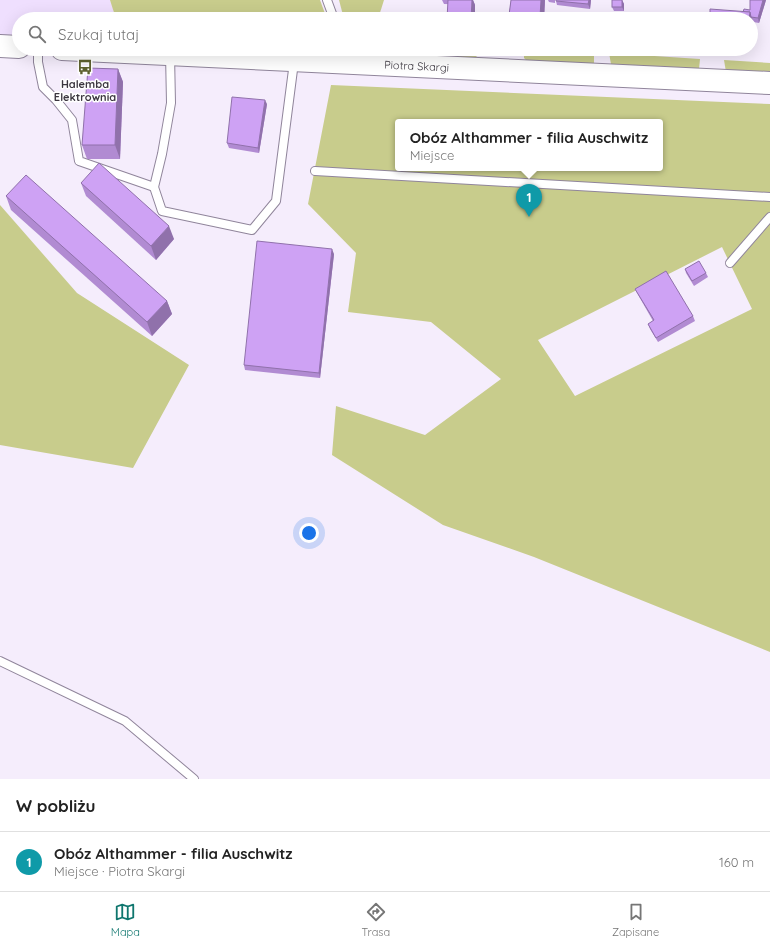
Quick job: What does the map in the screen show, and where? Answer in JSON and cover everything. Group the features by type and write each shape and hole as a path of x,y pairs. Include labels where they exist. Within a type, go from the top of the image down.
{"street":[{"path":"0,46 12,47"},
{"name":"Piotra Skargi","path":"205,56 294,61 340,59 770,83"}],"lane":[{"path":"327,0 331,12"},
{"path":"38,56 42,87 56,100 72,120 79,161 154,187"},
{"path":"170,56 171,102 162,154 154,187 162,211 252,230 276,201 294,61"},
{"path":"315,171 770,197"},
{"path":"730,263 770,217"},
{"path":"0,661 124,720 194,779"}],"shaded area":[{"path":"0,0 110,0 114,12 12,12 12,38 0,37"}],"green space":[{"path":"110,0 320,0 324,12 114,12"},
{"path":"339,0 384,0 380,12 342,12"},
{"path":"396,56 477,56 473,60"},
{"path":"524,56 594,56 594,63 588,65 527,61"},
{"path":"610,56 654,56 700,59 699,69 615,66 611,64"},
{"path":"724,60 770,63 770,76 726,72"},
{"path":"331,85 770,104 770,652 534,557 443,525 332,455 336,406 425,435 501,379 431,322 348,312 356,253 308,204","holes":["722,247 752,309 575,396 538,340"]},
{"path":"0,205 77,293 189,365 133,468 0,445"}],"building":[{"path":"448,0 472,0 471,12 447,12"},
{"path":"511,0 541,0 540,12 509,12"},
{"path":"556,0 589,0 588,4"},
{"path":"612,0 622,0 622,7 612,7"},
{"path":"750,0 763,0 758,18 758,12 743,12 744,9 750,10"},
{"path":"710,9 750,12 710,12"},
{"path":"88,68 118,69 115,145 82,145"},
{"path":"232,97 265,100 258,148 227,143"},
{"path":"99,163 169,226 151,246 81,183"},
{"path":"26,175 167,301 147,322 6,196"},
{"path":"257,241 332,249 319,373 244,365"},
{"path":"699,261 706,273 692,281 685,269"},
{"path":"666,271 693,316 656,338 648,324 654,320 635,289"}],"place":[{"name":"Halemba Elektrownia","path":"85,67"},
{"name":"Obóz Althammer - filia Auschwitz","path":"529,217"}]}
